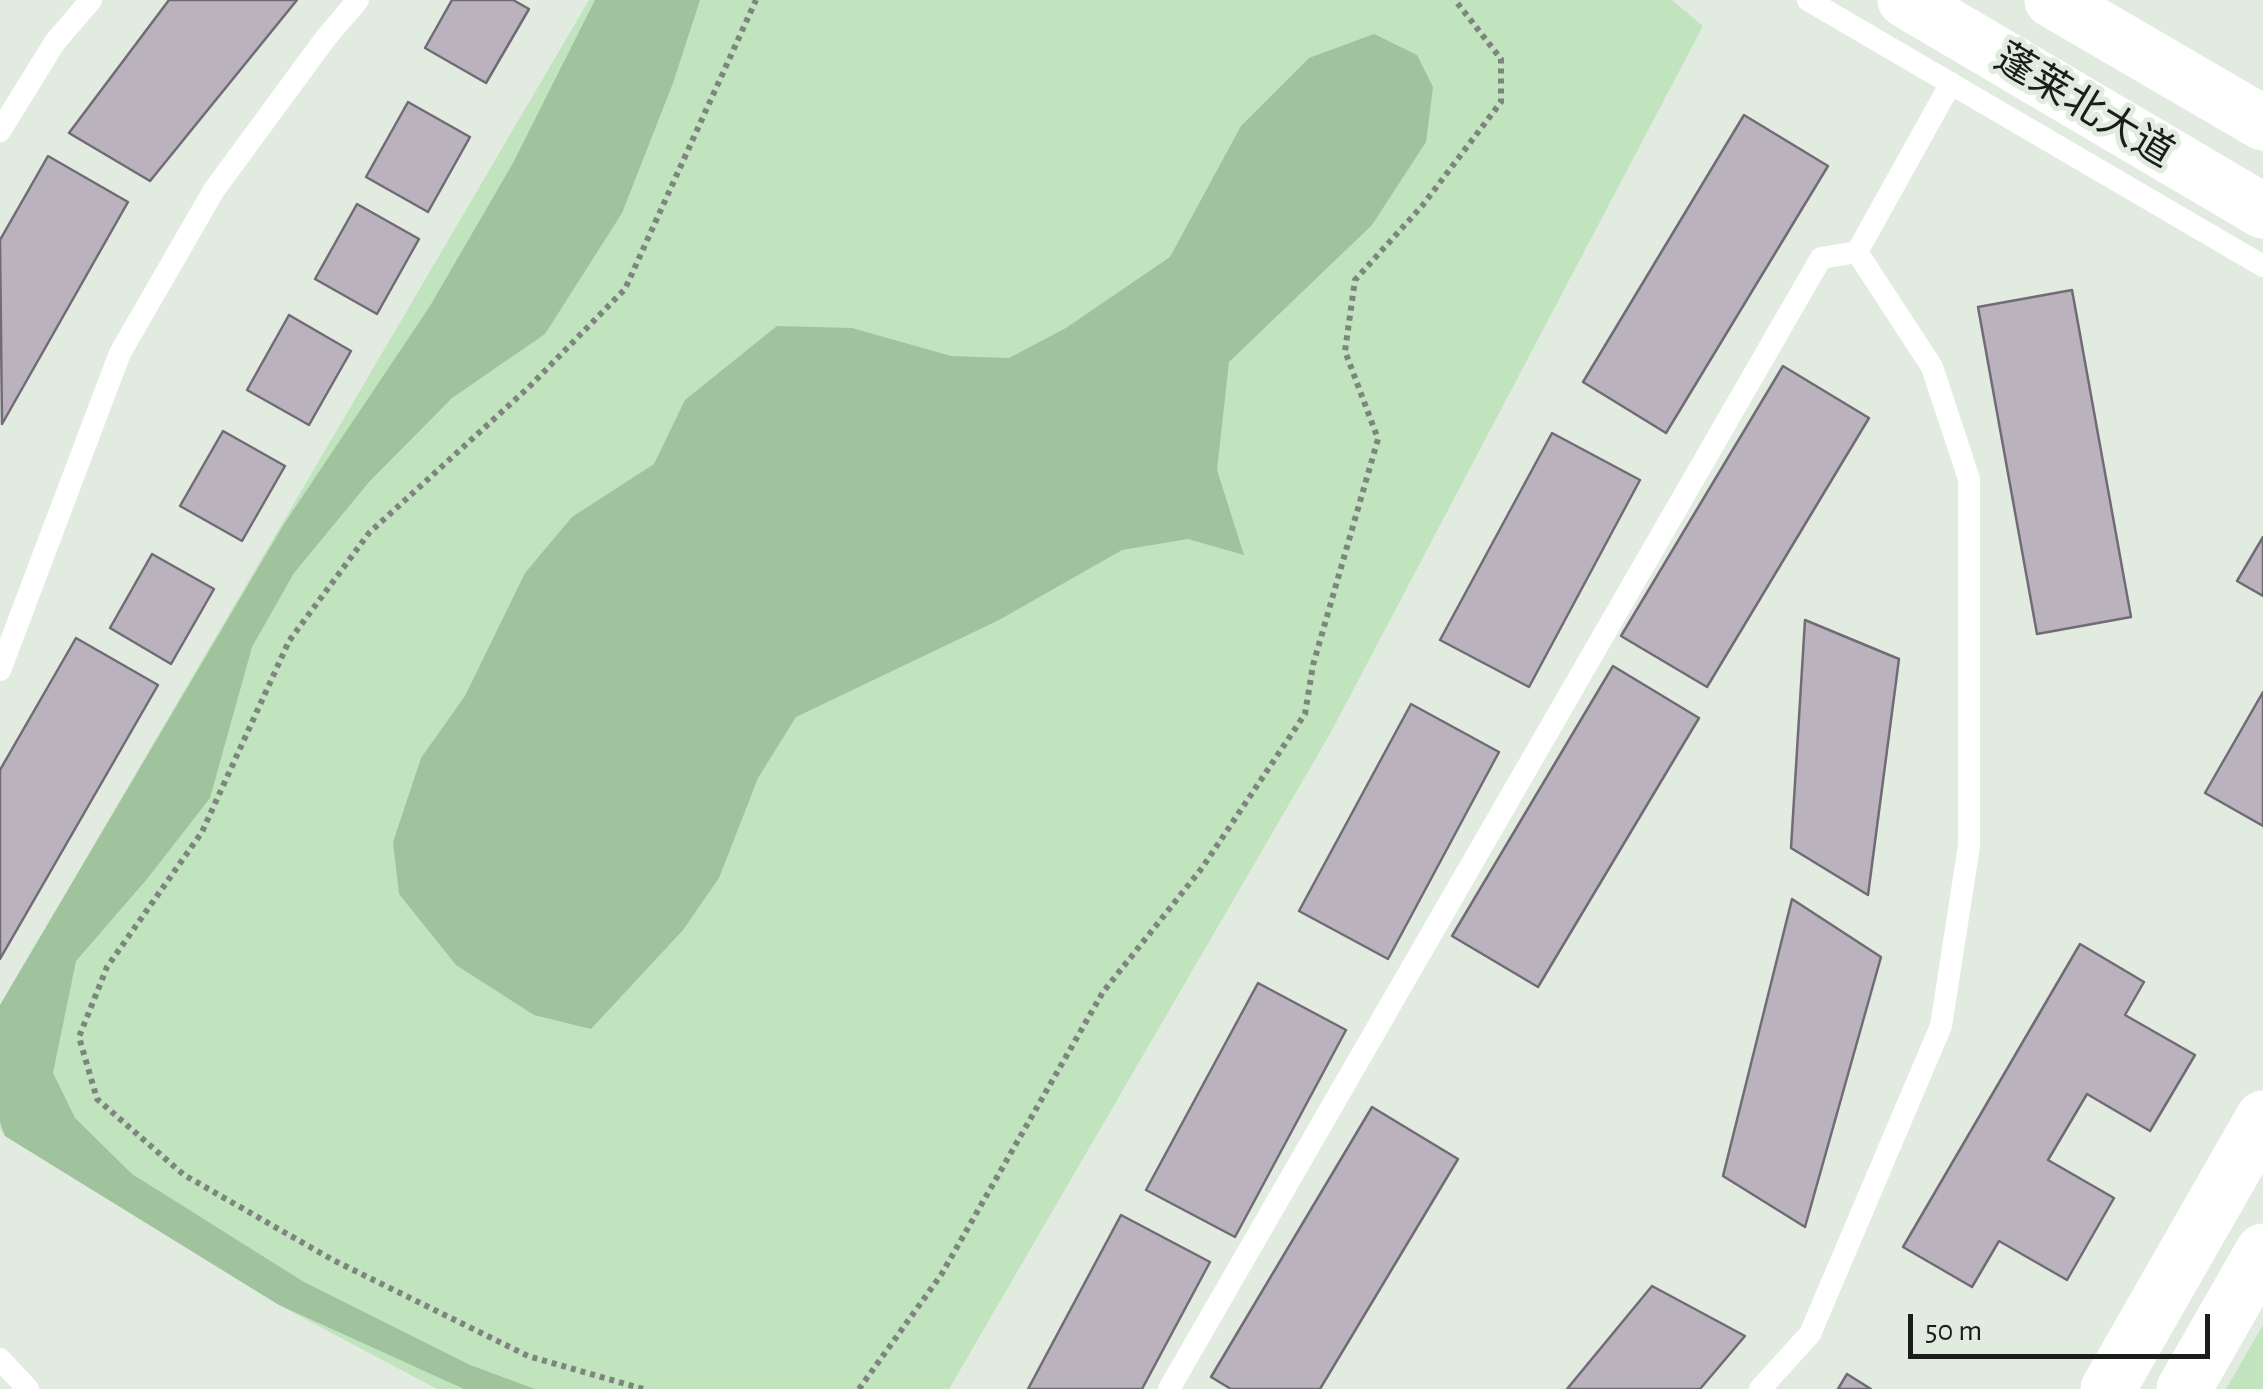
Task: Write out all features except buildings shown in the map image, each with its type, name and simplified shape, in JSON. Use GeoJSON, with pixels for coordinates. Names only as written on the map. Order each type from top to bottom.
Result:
{"type":"FeatureCollection","features":[{"type":"Feature","properties":{"kind":"main road","name":"蓬莱北大道"},"geometry":{"type":"LineString","coordinates":[[1905,0],[2263,211]]}},
{"type":"Feature","properties":{"kind":"main road","name":"蓬莱北大道"},"geometry":{"type":"LineString","coordinates":[[2052,0],[2263,122]]}},
{"type":"Feature","properties":{"kind":"main road"},"geometry":{"type":"LineString","coordinates":[[2108,1389],[2263,1118]]}},
{"type":"Feature","properties":{"kind":"main road"},"geometry":{"type":"LineString","coordinates":[[2184,1389],[2263,1251]]}},
{"type":"Feature","properties":{"kind":"lane"},"geometry":{"type":"LineString","coordinates":[[0,131],[55,42],[91,0]]}},
{"type":"Feature","properties":{"kind":"lane"},"geometry":{"type":"LineString","coordinates":[[0,670],[120,353],[214,190],[358,0]]}},
{"type":"Feature","properties":{"kind":"lane"},"geometry":{"type":"LineString","coordinates":[[1808,0],[2263,266]]}},
{"type":"Feature","properties":{"kind":"lane"},"geometry":{"type":"LineString","coordinates":[[1857,252],[1951,83]]}},
{"type":"Feature","properties":{"kind":"lane"},"geometry":{"type":"LineString","coordinates":[[1169,1389],[1821,258],[1857,252]]}},
{"type":"Feature","properties":{"kind":"lane"},"geometry":{"type":"LineString","coordinates":[[1760,1389],[1810,1334],[1941,1026],[1970,846],[1969,479],[1932,367],[1857,252]]}},
{"type":"Feature","properties":{"kind":"lane"},"geometry":{"type":"LineString","coordinates":[[0,1359],[28,1389]]}},
{"type":"Feature","properties":{"kind":"path"},"geometry":{"type":"LineString","coordinates":[[643,1389],[528,1356],[334,1260],[184,1175],[97,1099],[79,1038],[107,967],[202,832],[289,641],[368,533],[529,386],[625,289],[756,0]]}},
{"type":"Feature","properties":{"kind":"path"},"geometry":{"type":"LineString","coordinates":[[859,1389],[941,1275],[1103,992],[1202,868],[1305,714],[1313,665],[1378,439],[1345,352],[1355,280],[1422,206],[1501,102],[1501,59],[1456,0]]}},
{"type":"Feature","properties":{"kind":"shaded area"},"geometry":{"type":"Polygon","coordinates":[[[589,0],[1672,0],[1703,26],[1331,732],[949,1389],[437,1389],[279,1305],[5,1136],[0,1128],[0,1005],[589,0]]]}},
{"type":"Feature","properties":{"kind":"shaded area"},"geometry":{"type":"Polygon","coordinates":[[[595,0],[700,0],[673,83],[622,213],[545,334],[452,398],[369,482],[294,573],[252,647],[210,798],[76,961],[53,1073],[75,1118],[132,1174],[304,1282],[470,1365],[535,1389],[464,1389],[279,1305],[5,1136],[0,1122],[0,1005],[284,524],[430,306],[513,163],[595,0]]]}},
{"type":"Feature","properties":{"kind":"shaded area"},"geometry":{"type":"Polygon","coordinates":[[[1374,34],[1417,55],[1433,87],[1426,142],[1372,225],[1229,362],[1217,470],[1244,555],[1188,539],[1122,550],[999,620],[796,717],[758,778],[719,878],[683,930],[591,1029],[534,1015],[456,965],[399,894],[393,842],[421,758],[465,696],[525,573],[572,517],[654,464],[685,400],[777,326],[852,328],[951,356],[1009,358],[1066,328],[1170,257],[1241,126],[1309,58],[1374,34]]]}},
{"type":"Feature","properties":{"kind":"shaded area"},"geometry":{"type":"Polygon","coordinates":[[[2263,1325],[2263,1389],[2226,1389],[2263,1325]]]}}]}
